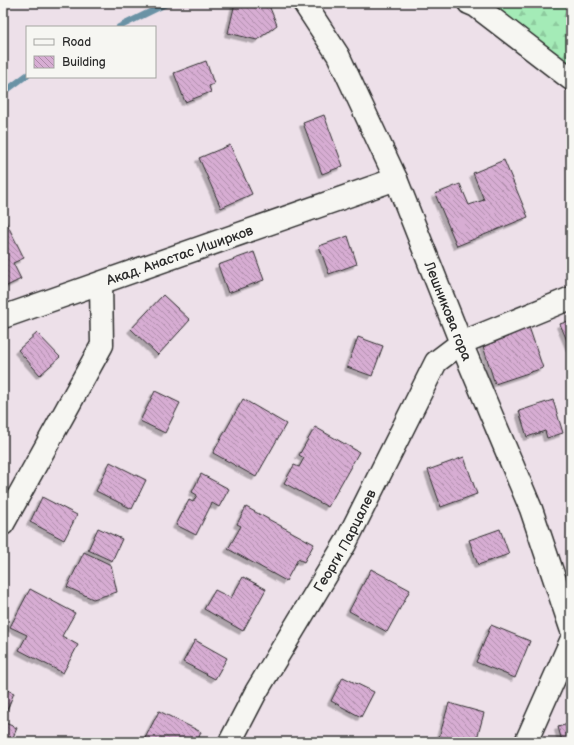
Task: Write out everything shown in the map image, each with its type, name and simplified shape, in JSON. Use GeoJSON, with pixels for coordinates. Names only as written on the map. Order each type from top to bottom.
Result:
{"type":"FeatureCollection","features":[{"type":"Feature","properties":{"kind":"street","name":"Лешникова гора"},"geometry":{"type":"LineString","coordinates":[[304,3],[338,55],[396,179],[461,343],[531,509],[571,628]]}},
{"type":"Feature","properties":{"kind":"street"},"geometry":{"type":"LineString","coordinates":[[469,3],[476,6],[570,78]]}},
{"type":"Feature","properties":{"kind":"street","name":"Акад. Анастас Иширков"},"geometry":{"type":"LineString","coordinates":[[3,524],[102,345],[101,283],[396,179]]}},
{"type":"Feature","properties":{"kind":"street"},"geometry":{"type":"LineString","coordinates":[[3,317],[101,283]]}},
{"type":"Feature","properties":{"kind":"street","name":"Георги Парцалев"},"geometry":{"type":"LineString","coordinates":[[230,742],[256,692],[345,544],[436,362],[461,343],[571,298]]}},
{"type":"Feature","properties":{"kind":"street"},"geometry":{"type":"LineString","coordinates":[[526,742],[571,641]]}},
{"type":"Feature","properties":{"kind":"green space"},"geometry":{"type":"Polygon","coordinates":[[[469,3],[571,3],[571,77],[469,3]]]}},
{"type":"Feature","properties":{"kind":"building"},"geometry":{"type":"Polygon","coordinates":[[[235,3],[268,3],[277,25],[257,40],[228,33],[235,3]]]}},
{"type":"Feature","properties":{"kind":"building"},"geometry":{"type":"Polygon","coordinates":[[[206,61],[214,84],[209,86],[211,92],[185,102],[174,73],[206,61]]]}},
{"type":"Feature","properties":{"kind":"building"},"geometry":{"type":"Polygon","coordinates":[[[324,115],[343,166],[322,174],[303,123],[324,115]]]}},
{"type":"Feature","properties":{"kind":"building"},"geometry":{"type":"Polygon","coordinates":[[[230,145],[252,194],[221,208],[199,158],[230,145]]]}},
{"type":"Feature","properties":{"kind":"building"},"geometry":{"type":"Polygon","coordinates":[[[504,160],[528,217],[457,246],[435,194],[460,184],[469,205],[484,200],[473,173],[504,160]]]}},
{"type":"Feature","properties":{"kind":"building"},"geometry":{"type":"Polygon","coordinates":[[[3,216],[24,258],[13,263],[21,279],[3,288],[3,216]]]}},
{"type":"Feature","properties":{"kind":"building"},"geometry":{"type":"Polygon","coordinates":[[[348,236],[357,264],[329,274],[319,246],[348,236]]]}},
{"type":"Feature","properties":{"kind":"building"},"geometry":{"type":"Polygon","coordinates":[[[254,252],[264,280],[228,293],[218,265],[254,252]]]}},
{"type":"Feature","properties":{"kind":"building"},"geometry":{"type":"Polygon","coordinates":[[[163,295],[190,320],[158,355],[131,329],[163,295]]]}},
{"type":"Feature","properties":{"kind":"building"},"geometry":{"type":"Polygon","coordinates":[[[571,320],[571,350],[560,324],[571,320]]]}},
{"type":"Feature","properties":{"kind":"building"},"geometry":{"type":"Polygon","coordinates":[[[529,327],[543,368],[495,384],[482,343],[529,327]]]}},
{"type":"Feature","properties":{"kind":"building"},"geometry":{"type":"Polygon","coordinates":[[[37,333],[60,357],[40,375],[18,350],[37,333]]]}},
{"type":"Feature","properties":{"kind":"building"},"geometry":{"type":"Polygon","coordinates":[[[358,337],[383,346],[372,376],[347,367],[358,337]]]}},
{"type":"Feature","properties":{"kind":"building"},"geometry":{"type":"Polygon","coordinates":[[[155,391],[180,403],[165,433],[140,421],[155,391]]]}},
{"type":"Feature","properties":{"kind":"building"},"geometry":{"type":"Polygon","coordinates":[[[243,399],[286,424],[256,477],[213,453],[243,399]]]}},
{"type":"Feature","properties":{"kind":"building"},"geometry":{"type":"Polygon","coordinates":[[[553,400],[563,433],[547,438],[545,431],[527,437],[519,411],[553,400]]]}},
{"type":"Feature","properties":{"kind":"building"},"geometry":{"type":"Polygon","coordinates":[[[315,427],[359,452],[328,507],[284,483],[294,465],[299,467],[304,458],[299,455],[315,427]]]}},
{"type":"Feature","properties":{"kind":"building"},"geometry":{"type":"Polygon","coordinates":[[[464,457],[477,494],[441,507],[428,470],[464,457]]]}},
{"type":"Feature","properties":{"kind":"building"},"geometry":{"type":"Polygon","coordinates":[[[110,462],[146,480],[132,509],[96,491],[110,462]]]}},
{"type":"Feature","properties":{"kind":"building"},"geometry":{"type":"Polygon","coordinates":[[[201,474],[229,489],[219,507],[212,503],[196,535],[176,525],[189,500],[193,502],[197,495],[192,492],[201,474]]]}},
{"type":"Feature","properties":{"kind":"building"},"geometry":{"type":"Polygon","coordinates":[[[42,497],[77,515],[64,540],[30,522],[42,497]]]}},
{"type":"Feature","properties":{"kind":"building"},"geometry":{"type":"Polygon","coordinates":[[[246,507],[314,544],[304,562],[298,559],[286,581],[228,549],[241,526],[237,524],[246,507]]]}},
{"type":"Feature","properties":{"kind":"building"},"geometry":{"type":"Polygon","coordinates":[[[98,528],[122,539],[112,561],[88,550],[98,528]]]}},
{"type":"Feature","properties":{"kind":"building"},"geometry":{"type":"Polygon","coordinates":[[[500,529],[509,554],[478,565],[469,540],[500,529]]]}},
{"type":"Feature","properties":{"kind":"building"},"geometry":{"type":"Polygon","coordinates":[[[84,552],[111,565],[117,592],[93,599],[67,587],[84,552]]]}},
{"type":"Feature","properties":{"kind":"building"},"geometry":{"type":"Polygon","coordinates":[[[371,569],[410,590],[387,632],[349,611],[371,569]]]}},
{"type":"Feature","properties":{"kind":"building"},"geometry":{"type":"Polygon","coordinates":[[[243,577],[266,589],[243,631],[204,609],[215,590],[231,598],[243,577]]]}},
{"type":"Feature","properties":{"kind":"building"},"geometry":{"type":"Polygon","coordinates":[[[30,589],[75,613],[62,636],[78,645],[63,673],[19,650],[27,635],[10,627],[30,589]]]}},
{"type":"Feature","properties":{"kind":"building"},"geometry":{"type":"Polygon","coordinates":[[[491,625],[530,641],[515,678],[476,662],[491,625]]]}},
{"type":"Feature","properties":{"kind":"building"},"geometry":{"type":"Polygon","coordinates":[[[195,640],[227,658],[215,679],[183,662],[195,640]]]}},
{"type":"Feature","properties":{"kind":"building"},"geometry":{"type":"Polygon","coordinates":[[[343,677],[374,692],[361,717],[331,701],[343,677]]]}},
{"type":"Feature","properties":{"kind":"building"},"geometry":{"type":"Polygon","coordinates":[[[3,688],[14,693],[3,720],[3,688]]]}},
{"type":"Feature","properties":{"kind":"building"},"geometry":{"type":"Polygon","coordinates":[[[449,703],[484,713],[476,742],[438,741],[449,703]]]}},
{"type":"Feature","properties":{"kind":"building"},"geometry":{"type":"Polygon","coordinates":[[[159,711],[201,732],[197,742],[143,742],[159,711]]]}},
{"type":"Feature","properties":{"kind":"building"},"geometry":{"type":"Polygon","coordinates":[[[3,722],[17,728],[11,742],[3,739],[3,722]]]}},
{"type":"Feature","properties":{"kind":"building"},"geometry":{"type":"Polygon","coordinates":[[[571,723],[571,739],[562,741],[558,727],[571,723]]]}},
{"type":"Feature","properties":{"kind":"waterway"},"geometry":{"type":"LineString","coordinates":[[121,26],[168,3]]}},
{"type":"Feature","properties":{"kind":"waterway"},"geometry":{"type":"LineString","coordinates":[[3,93],[26,76]]}}]}
